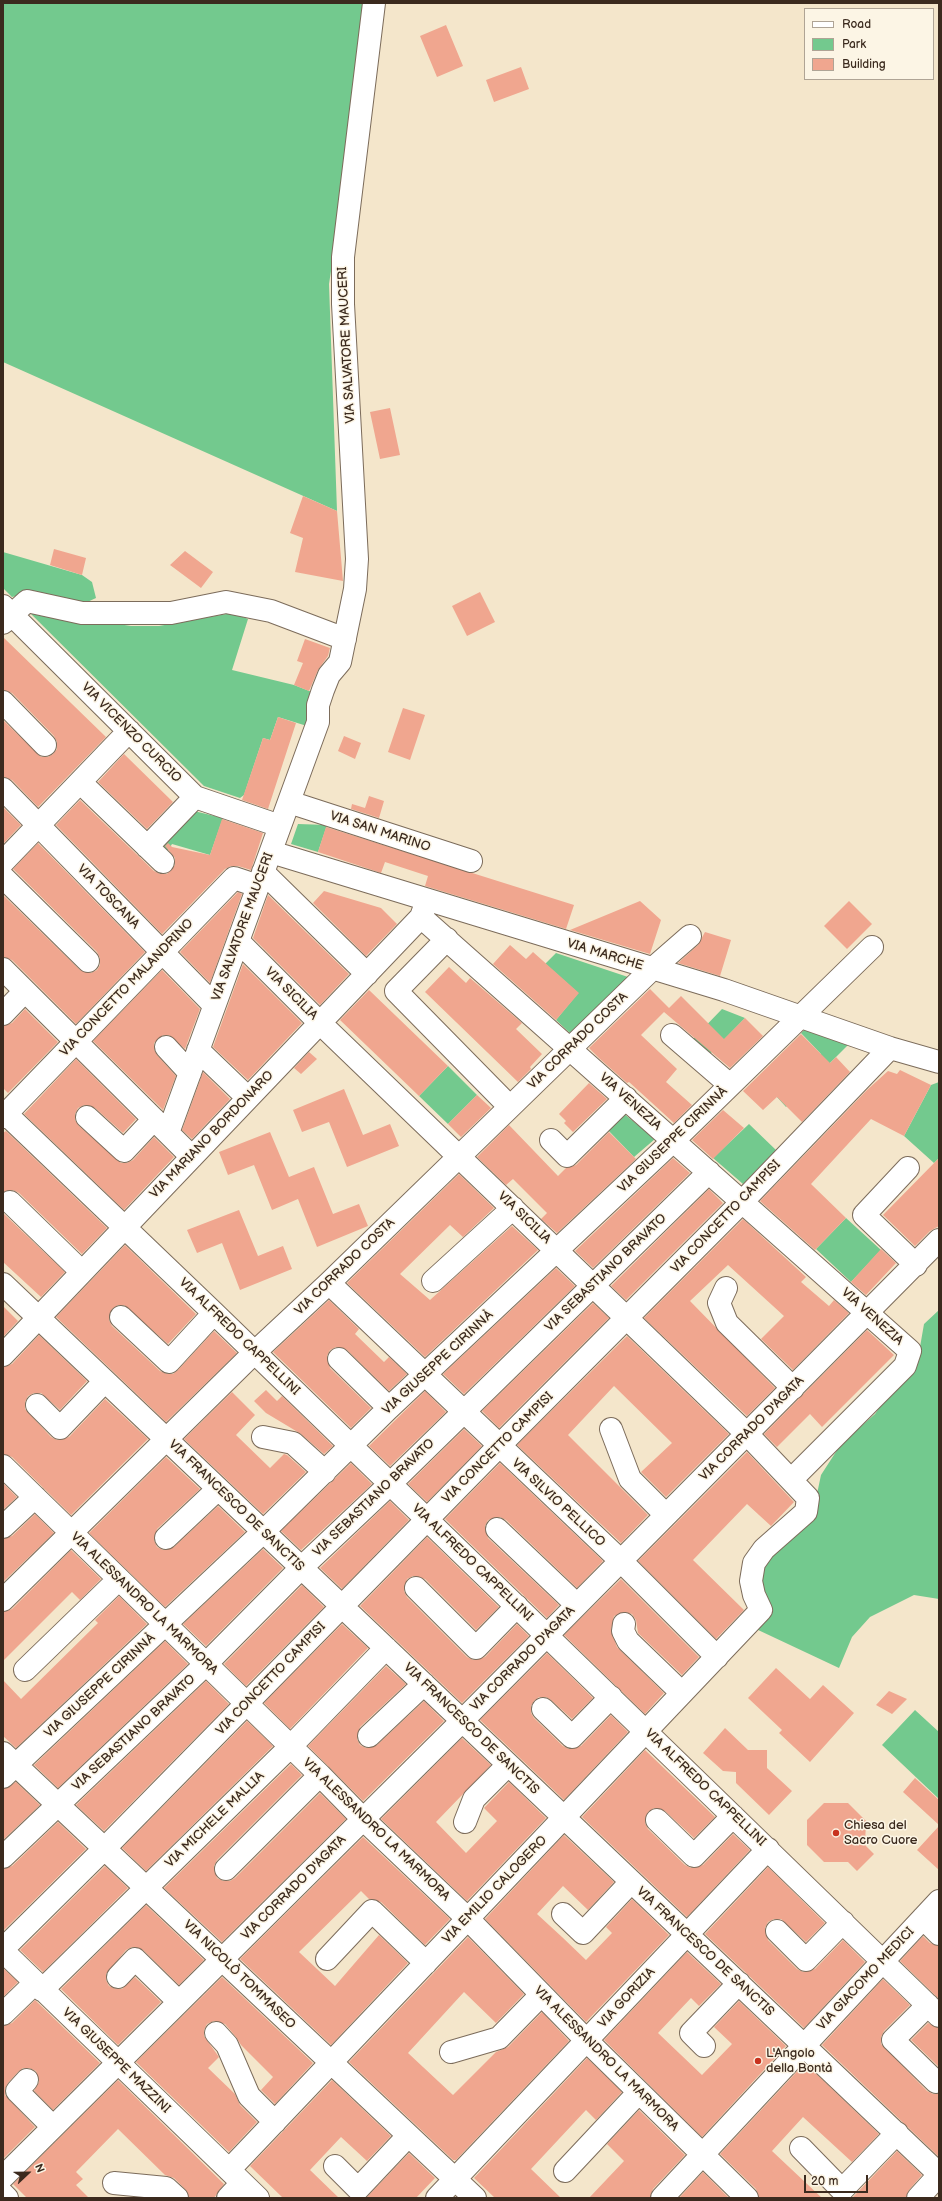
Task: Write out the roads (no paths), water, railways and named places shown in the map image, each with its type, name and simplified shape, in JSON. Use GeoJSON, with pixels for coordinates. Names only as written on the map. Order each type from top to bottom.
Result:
{"type":"FeatureCollection","features":[{"type":"Feature","properties":{"kind":"street","name":"VIA SALVATORE MAUCERI"},"geometry":{"type":"LineString","coordinates":[[161,1126],[190,1073],[318,722],[318,705],[323,690],[329,675],[340,662],[355,589],[357,559],[343,304],[343,257],[374,3]]}},
{"type":"Feature","properties":{"kind":"street"},"geometry":{"type":"LineString","coordinates":[[6,615],[27,601],[82,613],[171,613],[226,602],[271,611],[345,639]]}},
{"type":"Feature","properties":{"kind":"street","name":"VIA VICENZO CURCIO"},"geometry":{"type":"LineString","coordinates":[[6,615],[129,731],[195,797],[280,826]]}},
{"type":"Feature","properties":{"kind":"street"},"geometry":{"type":"LineString","coordinates":[[3,702],[45,745]]}},
{"type":"Feature","properties":{"kind":"street"},"geometry":{"type":"LineString","coordinates":[[3,862],[129,731]]}},
{"type":"Feature","properties":{"kind":"street"},"geometry":{"type":"LineString","coordinates":[[80,782],[162,862]]}},
{"type":"Feature","properties":{"kind":"street","name":"VIA TOSCANA"},"geometry":{"type":"LineString","coordinates":[[3,789],[214,1005]]}},
{"type":"Feature","properties":{"kind":"street"},"geometry":{"type":"LineString","coordinates":[[147,847],[195,797]]}},
{"type":"Feature","properties":{"kind":"street","name":"VIA SAN MARINO"},"geometry":{"type":"LineString","coordinates":[[289,802],[471,861]]}},
{"type":"Feature","properties":{"kind":"street","name":"VIA MARCHE"},"geometry":{"type":"LineString","coordinates":[[271,852],[424,908],[724,990],[890,1048],[939,1062]]}},
{"type":"Feature","properties":{"kind":"street"},"geometry":{"type":"LineString","coordinates":[[3,877],[88,961]]}},
{"type":"Feature","properties":{"kind":"street","name":"VIA CONCETTO MALANDRINO"},"geometry":{"type":"LineString","coordinates":[[4,1114],[234,878],[261,879]]}},
{"type":"Feature","properties":{"kind":"street"},"geometry":{"type":"LineString","coordinates":[[261,879],[367,974]]}},
{"type":"Feature","properties":{"kind":"street","name":"VIA VENEZIA"},"geometry":{"type":"LineString","coordinates":[[424,908],[447,939],[910,1351],[905,1366],[792,1479]]}},
{"type":"Feature","properties":{"kind":"street","name":"VIA MARIANO BORDONARO"},"geometry":{"type":"LineString","coordinates":[[3,1355],[367,974],[424,908]]}},
{"type":"Feature","properties":{"kind":"street","name":"VIA CORRADO COSTA"},"geometry":{"type":"LineString","coordinates":[[3,1600],[72,1534],[255,1352],[329,1283],[651,970],[690,936]]}},
{"type":"Feature","properties":{"kind":"street"},"geometry":{"type":"LineString","coordinates":[[447,939],[396,991],[510,1107]]}},
{"type":"Feature","properties":{"kind":"street","name":"VIA SICILIA"},"geometry":{"type":"LineString","coordinates":[[238,941],[320,1023],[747,1434],[792,1479],[808,1498],[806,1512],[764,1549],[754,1563],[751,1581],[754,1595],[761,1610]]}},
{"type":"Feature","properties":{"kind":"street","name":"VIA GIUSEPPE CIRINNÀ"},"geometry":{"type":"LineString","coordinates":[[7,1765],[165,1624],[263,1532],[389,1408],[425,1376],[673,1141],[872,946]]}},
{"type":"Feature","properties":{"kind":"street"},"geometry":{"type":"LineString","coordinates":[[3,969],[192,1157]]}},
{"type":"Feature","properties":{"kind":"street"},"geometry":{"type":"LineString","coordinates":[[3,1014],[25,991]]}},
{"type":"Feature","properties":{"kind":"street"},"geometry":{"type":"LineString","coordinates":[[672,1035],[730,1085]]}},
{"type":"Feature","properties":{"kind":"street"},"geometry":{"type":"LineString","coordinates":[[166,1047],[190,1073]]}},
{"type":"Feature","properties":{"kind":"street","name":"VIA CONCETTO CAMPISI"},"geometry":{"type":"LineString","coordinates":[[3,1950],[247,1704],[498,1446],[742,1202],[890,1048]]}},
{"type":"Feature","properties":{"kind":"street"},"geometry":{"type":"LineString","coordinates":[[198,1050],[248,1098]]}},
{"type":"Feature","properties":{"kind":"street"},"geometry":{"type":"LineString","coordinates":[[551,1140],[567,1156],[626,1098]]}},
{"type":"Feature","properties":{"kind":"street","name":"VIA ALFREDO CAPPELLINI"},"geometry":{"type":"LineString","coordinates":[[4,1114],[255,1352],[933,2011]]}},
{"type":"Feature","properties":{"kind":"street"},"geometry":{"type":"LineString","coordinates":[[87,1117],[124,1151],[161,1126]]}},
{"type":"Feature","properties":{"kind":"street"},"geometry":{"type":"LineString","coordinates":[[908,1168],[864,1214],[916,1265]]}},
{"type":"Feature","properties":{"kind":"street","name":"VIA SEBASTIANO BRAVATO"},"geometry":{"type":"LineString","coordinates":[[3,1857],[206,1664],[301,1568],[390,1484],[710,1172]]}},
{"type":"Feature","properties":{"kind":"street"},"geometry":{"type":"LineString","coordinates":[[10,1202],[82,1272]]}},
{"type":"Feature","properties":{"kind":"street"},"geometry":{"type":"LineString","coordinates":[[433,1281],[513,1208]]}},
{"type":"Feature","properties":{"kind":"street","name":"VIA CORRADO D'AGATA"},"geometry":{"type":"LineString","coordinates":[[3,2177],[462,1721],[916,1265],[939,1240]]}},
{"type":"Feature","properties":{"kind":"street","name":"VIA SILVIO PELLICO"},"geometry":{"type":"LineString","coordinates":[[329,1283],[498,1446],[621,1561],[717,1657]]}},
{"type":"Feature","properties":{"kind":"street","name":"VIA FRANCESCO DE SANCTIS"},"geometry":{"type":"LineString","coordinates":[[3,1284],[939,2174]]}},
{"type":"Feature","properties":{"kind":"street"},"geometry":{"type":"LineString","coordinates":[[726,1288],[719,1303],[727,1323],[793,1388]]}},
{"type":"Feature","properties":{"kind":"street"},"geometry":{"type":"LineString","coordinates":[[122,1317],[169,1362],[214,1313]]}},
{"type":"Feature","properties":{"kind":"street"},"geometry":{"type":"LineString","coordinates":[[339,1359],[389,1408]]}},
{"type":"Feature","properties":{"kind":"street"},"geometry":{"type":"LineString","coordinates":[[37,1405],[60,1428],[106,1381]]}},
{"type":"Feature","properties":{"kind":"street"},"geometry":{"type":"LineString","coordinates":[[611,1429],[630,1479],[666,1516]]}},
{"type":"Feature","properties":{"kind":"street"},"geometry":{"type":"LineString","coordinates":[[263,1436],[293,1443],[325,1472]]}},
{"type":"Feature","properties":{"kind":"street","name":"VIA ALESSANDRO LA MARMORA"},"geometry":{"type":"LineString","coordinates":[[3,1466],[291,1746],[363,1819],[468,1919],[587,2041],[747,2198]]}},
{"type":"Feature","properties":{"kind":"street"},"geometry":{"type":"LineString","coordinates":[[166,1538],[218,1489]]}},
{"type":"Feature","properties":{"kind":"street"},"geometry":{"type":"LineString","coordinates":[[3,1527],[35,1496]]}},
{"type":"Feature","properties":{"kind":"street"},"geometry":{"type":"LineString","coordinates":[[497,1529],[577,1605]]}},
{"type":"Feature","properties":{"kind":"street"},"geometry":{"type":"LineString","coordinates":[[26,1670],[119,1579]]}},
{"type":"Feature","properties":{"kind":"street"},"geometry":{"type":"LineString","coordinates":[[416,1588],[476,1648],[517,1606]]}},
{"type":"Feature","properties":{"kind":"street","name":"VIA EMILIO CALOGERO"},"geometry":{"type":"LineString","coordinates":[[233,2183],[275,2122],[761,1610]]}},
{"type":"Feature","properties":{"kind":"street"},"geometry":{"type":"LineString","coordinates":[[624,1624],[623,1631],[628,1641],[682,1693]]}},
{"type":"Feature","properties":{"kind":"street","name":"VIA MICHELE MALLIA"},"geometry":{"type":"LineString","coordinates":[[3,2014],[39,1987],[147,1887],[291,1746],[386,1648]]}},
{"type":"Feature","properties":{"kind":"street"},"geometry":{"type":"LineString","coordinates":[[369,1736],[424,1684]]}},
{"type":"Feature","properties":{"kind":"street"},"geometry":{"type":"LineString","coordinates":[[543,1709],[572,1737],[611,1697]]}},
{"type":"Feature","properties":{"kind":"street","name":"VIA NICOLÒ TOMMASEO"},"geometry":{"type":"LineString","coordinates":[[7,1765],[58,1805],[105,1848],[475,2198]]}},
{"type":"Feature","properties":{"kind":"street"},"geometry":{"type":"LineString","coordinates":[[465,1822],[474,1799],[508,1765]]}},
{"type":"Feature","properties":{"kind":"street"},"geometry":{"type":"LineString","coordinates":[[226,1870],[320,1775]]}},
{"type":"Feature","properties":{"kind":"street"},"geometry":{"type":"LineString","coordinates":[[657,1820],[694,1856],[733,1816]]}},
{"type":"Feature","properties":{"kind":"street","name":"VIA GORIZIA"},"geometry":{"type":"LineString","coordinates":[[437,2198],[768,1849]]}},
{"type":"Feature","properties":{"kind":"street"},"geometry":{"type":"LineString","coordinates":[[563,1914],[582,1933],[631,1882]]}},
{"type":"Feature","properties":{"kind":"street","name":"VIA GIACOMO MEDICI"},"geometry":{"type":"LineString","coordinates":[[662,2198],[939,1901]]}},
{"type":"Feature","properties":{"kind":"street"},"geometry":{"type":"LineString","coordinates":[[327,1959],[372,1911],[426,1963]]}},
{"type":"Feature","properties":{"kind":"street"},"geometry":{"type":"LineString","coordinates":[[923,1918],[939,1934]]}},
{"type":"Feature","properties":{"kind":"street"},"geometry":{"type":"LineString","coordinates":[[777,1931],[806,1960],[843,1922]]}},
{"type":"Feature","properties":{"kind":"street","name":"VIA GIUSEPPE MAZZINI"},"geometry":{"type":"LineString","coordinates":[[3,1950],[118,2063],[233,2183],[258,2198]]}},
{"type":"Feature","properties":{"kind":"street"},"geometry":{"type":"LineString","coordinates":[[118,1977],[135,1959],[179,2002]]}},
{"type":"Feature","properties":{"kind":"street"},"geometry":{"type":"LineString","coordinates":[[704,2046],[691,2033],[739,1983]]}},
{"type":"Feature","properties":{"kind":"street"},"geometry":{"type":"LineString","coordinates":[[451,2052],[499,2038],[542,1995]]}},
{"type":"Feature","properties":{"kind":"street"},"geometry":{"type":"LineString","coordinates":[[933,2011],[893,2040],[936,2082]]}},
{"type":"Feature","properties":{"kind":"street"},"geometry":{"type":"LineString","coordinates":[[216,2033],[227,2044],[249,2096],[275,2122]]}},
{"type":"Feature","properties":{"kind":"street"},"geometry":{"type":"LineString","coordinates":[[17,2091],[53,2127]]}},
{"type":"Feature","properties":{"kind":"street"},"geometry":{"type":"LineString","coordinates":[[565,2171],[639,2092]]}},
{"type":"Feature","properties":{"kind":"street"},"geometry":{"type":"LineString","coordinates":[[801,2148],[842,2190],[897,2133]]}},
{"type":"Feature","properties":{"kind":"street"},"geometry":{"type":"LineString","coordinates":[[335,2166],[358,2189],[408,2136]]}},
{"type":"Feature","properties":{"kind":"street"},"geometry":{"type":"LineString","coordinates":[[918,2198],[939,2174]]}},
{"type":"Feature","properties":{"kind":"street"},"geometry":{"type":"LineString","coordinates":[[114,2183],[166,2188],[176,2198]]}},
{"type":"Feature","properties":{"kind":"street"},"geometry":{"type":"LineString","coordinates":[[3,2194],[7,2198]]}},
{"type":"Feature","properties":{"kind":"place","name":"Chiesa del Sacro Cuore"},"geometry":{"type":"Point","coordinates":[836,1833]}},
{"type":"Feature","properties":{"kind":"place","name":"L'Angolo della Bontà"},"geometry":{"type":"Point","coordinates":[758,2061]}}]}
